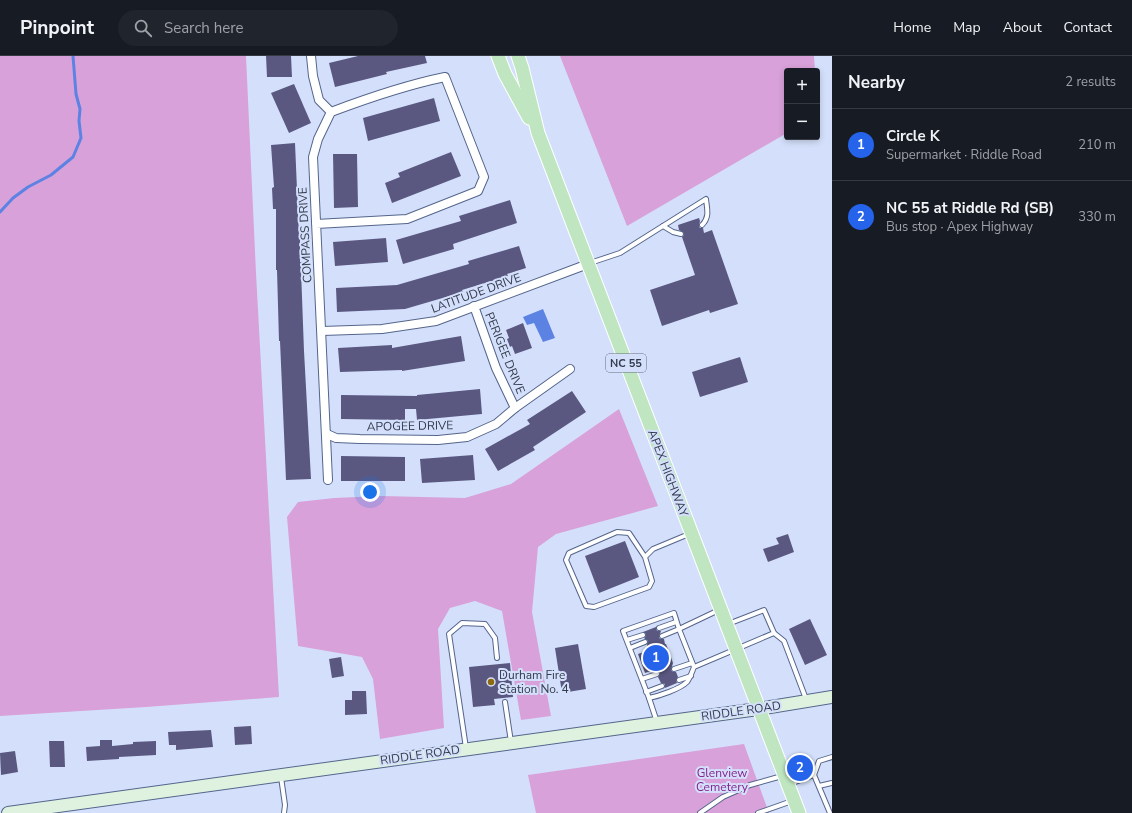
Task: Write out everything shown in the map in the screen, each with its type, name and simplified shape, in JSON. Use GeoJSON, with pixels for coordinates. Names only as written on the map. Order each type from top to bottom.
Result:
{"type":"FeatureCollection","features":[{"type":"Feature","properties":{"kind":"main road","name":"APEX HIGHWAY"},"geometry":{"type":"LineString","coordinates":[[498,56],[505,74],[538,133]]}},
{"type":"Feature","properties":{"kind":"main road","name":"APEX HIGHWAY"},"geometry":{"type":"LineString","coordinates":[[518,56],[538,133],[735,650],[799,813]]}},
{"type":"Feature","properties":{"kind":"main road","name":"RIDDLE ROAD"},"geometry":{"type":"LineString","coordinates":[[8,813],[511,742],[758,709],[832,697]]}},
{"type":"Feature","properties":{"kind":"street"},"geometry":{"type":"LineString","coordinates":[[310,56],[319,100],[331,112],[368,98],[420,82],[445,77],[484,177],[478,191],[407,219],[316,224]]}},
{"type":"Feature","properties":{"kind":"street","name":"COMPASS DRIVE"},"geometry":{"type":"LineString","coordinates":[[328,480],[313,157],[318,139],[331,112]]}},
{"type":"Feature","properties":{"kind":"street","name":"LATITUDE DRIVE"},"geometry":{"type":"LineString","coordinates":[[322,331],[382,329],[436,321],[588,264]]}},
{"type":"Feature","properties":{"kind":"street","name":"PERIGEE DRIVE"},"geometry":{"type":"LineString","coordinates":[[474,306],[496,368],[515,408]]}},
{"type":"Feature","properties":{"kind":"street","name":"APOGEE DRIVE"},"geometry":{"type":"LineString","coordinates":[[327,434],[336,438],[360,439],[438,440],[467,437],[496,424],[515,408],[570,369]]}},
{"type":"Feature","properties":{"kind":"lane"},"geometry":{"type":"LineString","coordinates":[[588,264],[620,253],[706,199],[708,215],[707,220],[702,225]]}},
{"type":"Feature","properties":{"kind":"lane"},"geometry":{"type":"LineString","coordinates":[[664,226],[673,232],[681,234]]}},
{"type":"Feature","properties":{"kind":"lane"},"geometry":{"type":"LineString","coordinates":[[617,532],[629,533],[645,557],[652,581],[649,587],[594,607],[586,606],[566,560],[569,552],[617,532]]}},
{"type":"Feature","properties":{"kind":"lane"},"geometry":{"type":"LineString","coordinates":[[645,557],[653,549],[691,533]]}},
{"type":"Feature","properties":{"kind":"lane"},"geometry":{"type":"LineString","coordinates":[[662,636],[720,609]]}},
{"type":"Feature","properties":{"kind":"lane"},"geometry":{"type":"LineString","coordinates":[[726,625],[764,610],[774,634],[784,642],[807,702]]}},
{"type":"Feature","properties":{"kind":"lane"},"geometry":{"type":"LineString","coordinates":[[649,698],[657,697],[684,685],[691,676],[693,665],[676,622],[674,613],[623,631],[657,722]]}},
{"type":"Feature","properties":{"kind":"lane"},"geometry":{"type":"LineString","coordinates":[[660,628],[676,622]]}},
{"type":"Feature","properties":{"kind":"lane"},"geometry":{"type":"LineString","coordinates":[[466,749],[449,634],[462,623],[485,624],[495,638],[497,658]]}},
{"type":"Feature","properties":{"kind":"lane"},"geometry":{"type":"LineString","coordinates":[[674,669],[693,665],[774,634]]}},
{"type":"Feature","properties":{"kind":"lane"},"geometry":{"type":"LineString","coordinates":[[627,640],[643,635]]}},
{"type":"Feature","properties":{"kind":"lane"},"geometry":{"type":"LineString","coordinates":[[630,648],[646,642]]}},
{"type":"Feature","properties":{"kind":"lane"},"geometry":{"type":"LineString","coordinates":[[642,680],[658,674]]}},
{"type":"Feature","properties":{"kind":"lane"},"geometry":{"type":"LineString","coordinates":[[679,680],[691,676]]}},
{"type":"Feature","properties":{"kind":"lane"},"geometry":{"type":"LineString","coordinates":[[646,692],[662,686]]}},
{"type":"Feature","properties":{"kind":"lane"},"geometry":{"type":"LineString","coordinates":[[505,702],[511,742]]}},
{"type":"Feature","properties":{"kind":"lane"},"geometry":{"type":"LineString","coordinates":[[830,813],[814,775],[819,761],[832,757]]}},
{"type":"Feature","properties":{"kind":"lane"},"geometry":{"type":"LineString","coordinates":[[281,775],[285,805],[284,813]]}},
{"type":"Feature","properties":{"kind":"lane"},"geometry":{"type":"LineString","coordinates":[[700,813],[723,797],[750,785],[814,775]]}},
{"type":"Feature","properties":{"kind":"lane"},"geometry":{"type":"LineString","coordinates":[[819,786],[831,784]]}},
{"type":"Feature","properties":{"kind":"lane"},"geometry":{"type":"LineString","coordinates":[[758,813],[794,800]]}},
{"type":"Feature","properties":{"kind":"green space"},"geometry":{"type":"Polygon","coordinates":[[[0,56],[246,56],[279,697],[0,716],[0,56]]]}},
{"type":"Feature","properties":{"kind":"green space"},"geometry":{"type":"Polygon","coordinates":[[[560,56],[814,56],[815,68],[784,68],[784,135],[627,226],[560,56]]]}},
{"type":"Feature","properties":{"kind":"green space"},"geometry":{"type":"Polygon","coordinates":[[[619,409],[658,506],[556,534],[538,547],[532,612],[551,716],[521,720],[502,611],[475,601],[450,608],[438,629],[444,728],[380,739],[373,679],[362,657],[298,646],[287,517],[298,502],[334,498],[381,496],[465,498],[511,484],[619,409]]]}},
{"type":"Feature","properties":{"kind":"green space","name":"Glenview Cemetery"},"geometry":{"type":"Polygon","coordinates":[[[744,744],[769,813],[536,813],[528,775],[744,744]]]}},
{"type":"Feature","properties":{"kind":"water"},"geometry":{"type":"Polygon","coordinates":[[[543,309],[555,338],[543,342],[534,323],[527,325],[523,317],[543,309]]]}},
{"type":"Feature","properties":{"kind":"building"},"geometry":{"type":"Polygon","coordinates":[[[266,56],[291,56],[292,77],[267,77],[266,56]]]}},
{"type":"Feature","properties":{"kind":"building"},"geometry":{"type":"Polygon","coordinates":[[[358,56],[425,56],[427,63],[386,72],[387,74],[335,87],[329,63],[358,56]]]}},
{"type":"Feature","properties":{"kind":"building"},"geometry":{"type":"Polygon","coordinates":[[[294,84],[311,123],[289,133],[271,93],[294,84]]]}},
{"type":"Feature","properties":{"kind":"building"},"geometry":{"type":"Polygon","coordinates":[[[434,98],[440,121],[368,141],[363,118],[434,98]]]}},
{"type":"Feature","properties":{"kind":"building"},"geometry":{"type":"Polygon","coordinates":[[[295,143],[300,262],[303,262],[303,270],[301,270],[311,479],[286,480],[276,270],[276,209],[273,209],[272,188],[274,187],[271,145],[295,143]]]}},
{"type":"Feature","properties":{"kind":"building"},"geometry":{"type":"Polygon","coordinates":[[[451,152],[461,176],[392,203],[385,183],[400,177],[398,173],[451,152]]]}},
{"type":"Feature","properties":{"kind":"building"},"geometry":{"type":"Polygon","coordinates":[[[333,154],[357,154],[358,207],[334,208],[333,154]]]}},
{"type":"Feature","properties":{"kind":"building"},"geometry":{"type":"Polygon","coordinates":[[[510,200],[517,223],[453,244],[454,249],[403,264],[396,240],[461,221],[459,216],[510,200]]]}},
{"type":"Feature","properties":{"kind":"building"},"geometry":{"type":"Polygon","coordinates":[[[699,218],[699,226],[700,228],[703,228],[704,233],[712,230],[738,304],[710,313],[709,310],[662,326],[650,290],[695,275],[682,237],[684,233],[679,230],[678,225],[699,218]]]}},
{"type":"Feature","properties":{"kind":"building"},"geometry":{"type":"Polygon","coordinates":[[[386,238],[388,262],[335,266],[333,242],[386,238]]]}},
{"type":"Feature","properties":{"kind":"building"},"geometry":{"type":"Polygon","coordinates":[[[519,246],[526,268],[507,274],[508,276],[462,290],[463,292],[405,309],[337,312],[336,288],[397,285],[469,264],[468,261],[519,246]]]}},
{"type":"Feature","properties":{"kind":"building"},"geometry":{"type":"Polygon","coordinates":[[[523,323],[532,348],[515,354],[507,339],[509,338],[506,330],[523,323]]]}},
{"type":"Feature","properties":{"kind":"building"},"geometry":{"type":"Polygon","coordinates":[[[461,336],[465,361],[402,371],[340,372],[338,348],[392,345],[392,348],[461,336]]]}},
{"type":"Feature","properties":{"kind":"building"},"geometry":{"type":"Polygon","coordinates":[[[740,357],[748,382],[700,397],[692,372],[740,357]]]}},
{"type":"Feature","properties":{"kind":"building"},"geometry":{"type":"Polygon","coordinates":[[[480,389],[482,414],[417,420],[416,409],[405,409],[405,420],[341,419],[341,395],[417,396],[480,389]]]}},
{"type":"Feature","properties":{"kind":"building"},"geometry":{"type":"Polygon","coordinates":[[[572,391],[586,412],[533,447],[535,450],[498,471],[485,449],[530,424],[527,420],[572,391]]]}},
{"type":"Feature","properties":{"kind":"building"},"geometry":{"type":"Polygon","coordinates":[[[473,455],[475,480],[422,483],[420,459],[473,455]]]}},
{"type":"Feature","properties":{"kind":"building"},"geometry":{"type":"Polygon","coordinates":[[[341,456],[405,457],[405,481],[341,481],[341,456]]]}},
{"type":"Feature","properties":{"kind":"building"},"geometry":{"type":"Polygon","coordinates":[[[788,534],[794,552],[768,562],[763,549],[779,544],[776,538],[788,534]]]}},
{"type":"Feature","properties":{"kind":"building"},"geometry":{"type":"Polygon","coordinates":[[[625,541],[639,577],[599,593],[585,556],[625,541]]]}},
{"type":"Feature","properties":{"kind":"building"},"geometry":{"type":"Polygon","coordinates":[[[810,619],[827,655],[805,665],[789,629],[810,619]]]}},
{"type":"Feature","properties":{"kind":"building"},"geometry":{"type":"Polygon","coordinates":[[[656,627],[657,631],[661,631],[659,637],[660,639],[664,639],[673,663],[671,670],[676,672],[678,677],[676,680],[677,683],[665,688],[665,684],[661,683],[658,677],[660,674],[659,671],[656,671],[656,669],[645,673],[638,654],[649,650],[647,645],[648,641],[644,638],[646,634],[643,632],[656,627]]]}},
{"type":"Feature","properties":{"kind":"building"},"geometry":{"type":"Polygon","coordinates":[[[578,644],[586,689],[562,693],[555,648],[578,644]]]}},
{"type":"Feature","properties":{"kind":"building"},"geometry":{"type":"Polygon","coordinates":[[[341,657],[344,676],[332,678],[329,659],[341,657]]]}},
{"type":"Feature","properties":{"kind":"building","name":"Durham Fire Station No. 4"},"geometry":{"type":"Polygon","coordinates":[[[510,663],[513,697],[494,699],[495,705],[473,707],[469,667],[510,663]]]}},
{"type":"Feature","properties":{"kind":"building"},"geometry":{"type":"Polygon","coordinates":[[[352,691],[366,691],[367,714],[345,715],[345,700],[352,700],[352,691]]]}},
{"type":"Feature","properties":{"kind":"building"},"geometry":{"type":"Polygon","coordinates":[[[251,726],[252,744],[235,745],[234,727],[251,726]]]}},
{"type":"Feature","properties":{"kind":"building"},"geometry":{"type":"Polygon","coordinates":[[[211,730],[213,747],[176,750],[176,745],[169,745],[168,732],[211,730]]]}},
{"type":"Feature","properties":{"kind":"building"},"geometry":{"type":"Polygon","coordinates":[[[100,740],[112,740],[112,746],[133,744],[133,742],[156,741],[156,755],[119,757],[119,759],[87,761],[86,747],[100,746],[100,740]]]}},
{"type":"Feature","properties":{"kind":"building"},"geometry":{"type":"Polygon","coordinates":[[[49,741],[64,741],[65,767],[50,767],[49,741]]]}},
{"type":"Feature","properties":{"kind":"building"},"geometry":{"type":"Polygon","coordinates":[[[15,751],[18,772],[1,775],[0,753],[15,751]]]}},
{"type":"Feature","properties":{"kind":"waterway"},"geometry":{"type":"LineString","coordinates":[[0,212],[13,198],[28,187],[51,175],[73,157],[81,138],[79,121],[80,109],[76,94],[73,56]]}},
{"type":"Feature","properties":{"kind":"place","name":"Circle K"},"geometry":{"type":"Point","coordinates":[656,658]}},
{"type":"Feature","properties":{"kind":"place","name":"Durham Fire Station No. 4"},"geometry":{"type":"Point","coordinates":[491,682]}},
{"type":"Feature","properties":{"kind":"place","name":"NC 55 at Riddle Rd (SB)"},"geometry":{"type":"Point","coordinates":[800,768]}}]}
